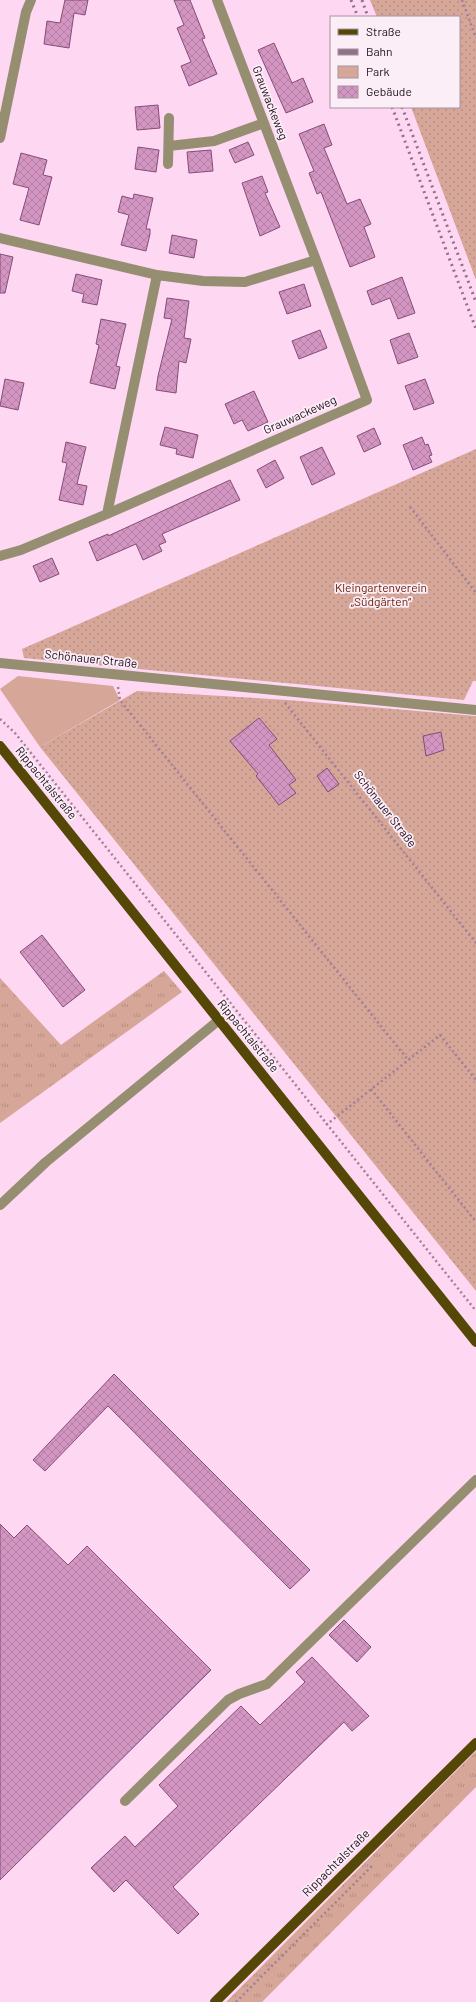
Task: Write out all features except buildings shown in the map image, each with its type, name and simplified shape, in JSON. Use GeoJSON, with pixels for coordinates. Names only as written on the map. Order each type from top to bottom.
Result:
{"type":"FeatureCollection","features":[{"type":"Feature","properties":{"kind":"main road","name":"Rippachtalstraße"},"geometry":{"type":"LineString","coordinates":[[0,746],[476,1342]]}},
{"type":"Feature","properties":{"kind":"main road","name":"Rippachtalstraße"},"geometry":{"type":"LineString","coordinates":[[215,2002],[476,1743]]}},
{"type":"Feature","properties":{"kind":"street"},"geometry":{"type":"LineString","coordinates":[[0,138],[26,12],[31,0]]}},
{"type":"Feature","properties":{"kind":"street","name":"Grauwackeweg"},"geometry":{"type":"LineString","coordinates":[[0,556],[21,550],[107,514],[367,400],[316,260],[217,0]]}},
{"type":"Feature","properties":{"kind":"street"},"geometry":{"type":"LineString","coordinates":[[168,118],[168,164]]}},
{"type":"Feature","properties":{"kind":"street"},"geometry":{"type":"LineString","coordinates":[[169,146],[214,141],[264,123]]}},
{"type":"Feature","properties":{"kind":"street"},"geometry":{"type":"LineString","coordinates":[[0,238],[157,275],[203,280],[246,282],[316,260]]}},
{"type":"Feature","properties":{"kind":"street"},"geometry":{"type":"LineString","coordinates":[[107,514],[157,275]]}},
{"type":"Feature","properties":{"kind":"street","name":"Schönauer Straße"},"geometry":{"type":"LineString","coordinates":[[0,663],[476,710]]}},
{"type":"Feature","properties":{"kind":"street"},"geometry":{"type":"LineString","coordinates":[[0,1205],[46,1162],[219,1020]]}},
{"type":"Feature","properties":{"kind":"street"},"geometry":{"type":"LineString","coordinates":[[125,1802],[228,1700],[239,1694],[267,1684],[476,1480]]}},
{"type":"Feature","properties":{"kind":"path"},"geometry":{"type":"LineString","coordinates":[[462,0],[476,38]]}},
{"type":"Feature","properties":{"kind":"path"},"geometry":{"type":"LineString","coordinates":[[410,507],[476,593]]}},
{"type":"Feature","properties":{"kind":"path"},"geometry":{"type":"LineString","coordinates":[[116,674],[120,700],[408,1060]]}},
{"type":"Feature","properties":{"kind":"path","name":"Schönauer Straße"},"geometry":{"type":"LineString","coordinates":[[274,690],[476,943]]}},
{"type":"Feature","properties":{"kind":"path"},"geometry":{"type":"LineString","coordinates":[[0,719],[15,733],[326,1125],[476,1311]]}},
{"type":"Feature","properties":{"kind":"path"},"geometry":{"type":"LineString","coordinates":[[326,1125],[440,1035],[476,1080]]}},
{"type":"Feature","properties":{"kind":"path"},"geometry":{"type":"LineString","coordinates":[[371,1089],[476,1222]]}},
{"type":"Feature","properties":{"kind":"path"},"geometry":{"type":"LineString","coordinates":[[236,2002],[375,1863]]}},
{"type":"Feature","properties":{"kind":"green space"},"geometry":{"type":"Polygon","coordinates":[[[370,0],[476,0],[476,280],[411,108],[460,108],[460,16],[377,16],[370,0]]]}},
{"type":"Feature","properties":{"kind":"green space","name":"Kleingartenverein „Südgärten“"},"geometry":{"type":"Polygon","coordinates":[[[476,449],[476,681],[473,681],[464,700],[24,658],[22,649],[476,449]]]}},
{"type":"Feature","properties":{"kind":"green space"},"geometry":{"type":"Polygon","coordinates":[[[18,676],[113,686],[120,700],[40,747],[0,689],[18,676]]]}},
{"type":"Feature","properties":{"kind":"green space"},"geometry":{"type":"Polygon","coordinates":[[[137,691],[288,700],[476,716],[476,1291],[40,747],[137,691]]]}},
{"type":"Feature","properties":{"kind":"green space"},"geometry":{"type":"Polygon","coordinates":[[[164,971],[182,992],[0,1123],[0,978],[61,1045],[164,971]]]}},
{"type":"Feature","properties":{"kind":"green space"},"geometry":{"type":"Polygon","coordinates":[[[476,1751],[476,1787],[262,2002],[226,2002],[476,1751]]]}},
{"type":"Feature","properties":{"kind":"railway"},"geometry":{"type":"LineString","coordinates":[[351,0],[358,16]]}},
{"type":"Feature","properties":{"kind":"railway"},"geometry":{"type":"LineString","coordinates":[[362,0],[368,16]]}},
{"type":"Feature","properties":{"kind":"railway"},"geometry":{"type":"LineString","coordinates":[[392,108],[476,329]]}},
{"type":"Feature","properties":{"kind":"railway"},"geometry":{"type":"LineString","coordinates":[[402,108],[476,302]]}}]}
